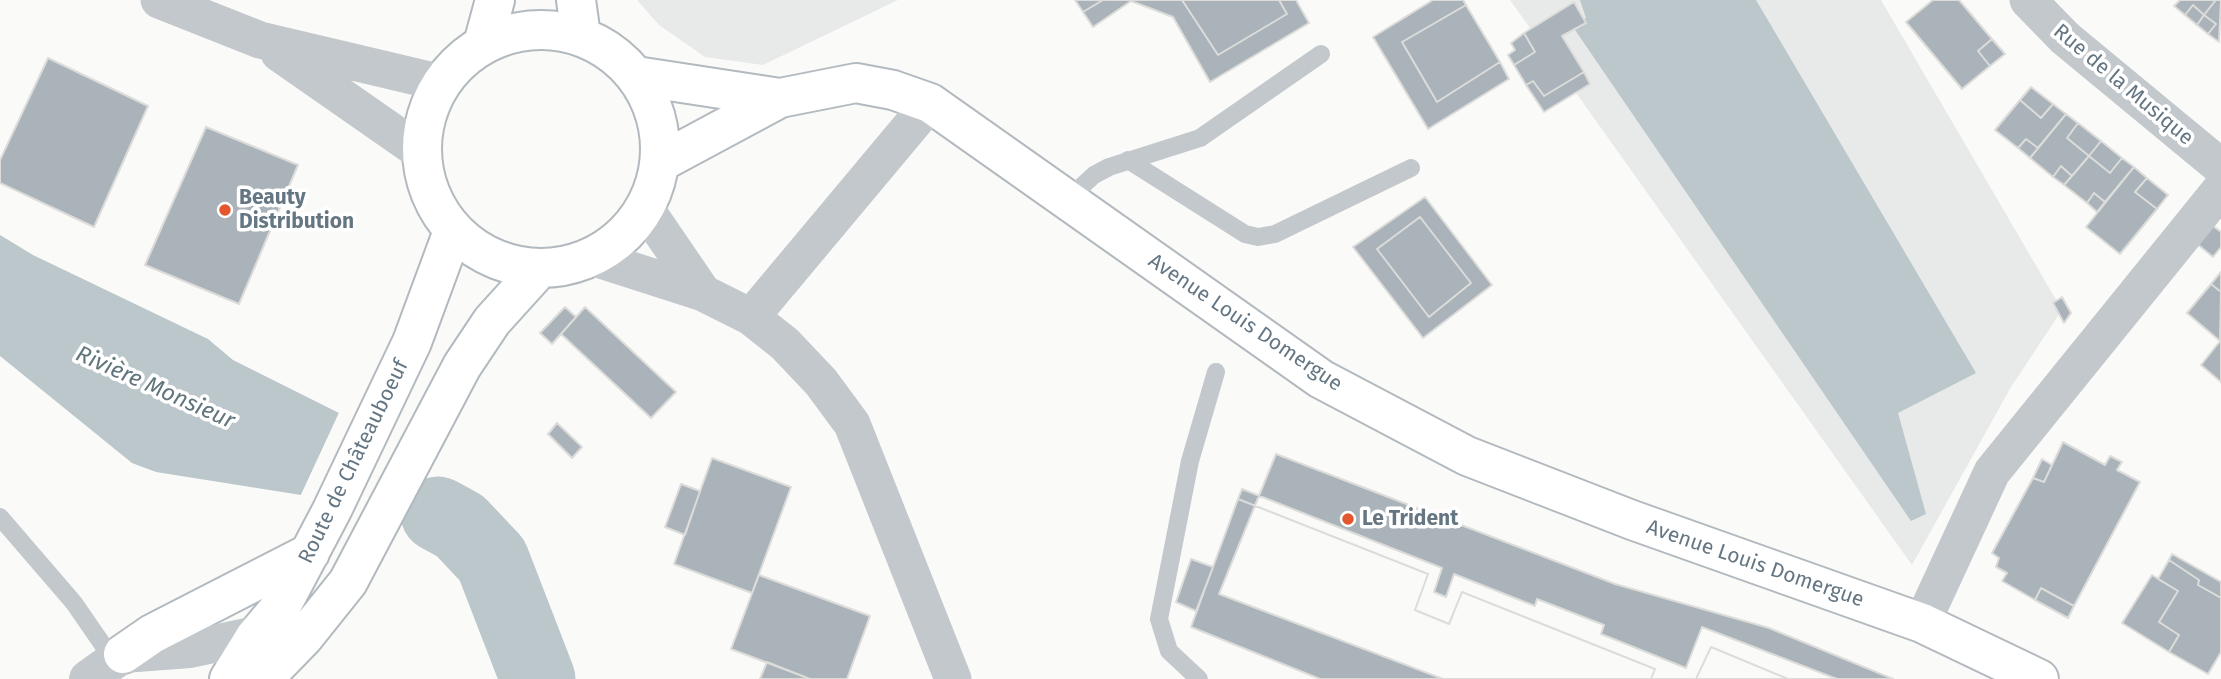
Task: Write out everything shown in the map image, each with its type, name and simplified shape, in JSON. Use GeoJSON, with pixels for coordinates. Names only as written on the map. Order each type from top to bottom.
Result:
{"type":"FeatureCollection","features":[{"type":"Feature","properties":{"kind":"main road"},"geometry":{"type":"LineString","coordinates":[[483,44],[495,0]]}},
{"type":"Feature","properties":{"kind":"main road"},"geometry":{"type":"LineString","coordinates":[[579,18],[636,76],[654,113],[659,132],[659,163],[645,208],[621,236],[591,257],[566,266],[540,268],[508,264],[479,251],[453,231],[432,199],[425,181],[421,152],[426,116],[442,83],[460,61],[483,44],[515,32],[548,30],[579,18]]}},
{"type":"Feature","properties":{"kind":"main road","name":"Avenue Louis Domergue"},"geometry":{"type":"LineString","coordinates":[[636,76],[780,98]]}},
{"type":"Feature","properties":{"kind":"main road","name":"Avenue Louis Domergue"},"geometry":{"type":"LineString","coordinates":[[659,163],[780,98],[856,83],[894,90],[929,103],[1321,379],[1467,456],[1632,520],[1922,623],[2039,679]]}},
{"type":"Feature","properties":{"kind":"main road","name":"Route de Châteauboeuf"},"geometry":{"type":"LineString","coordinates":[[229,679],[256,637],[282,605],[332,510],[412,342],[453,231]]}},
{"type":"Feature","properties":{"kind":"main road"},"geometry":{"type":"LineString","coordinates":[[263,679],[348,582],[462,366],[492,321],[540,268]]}},
{"type":"Feature","properties":{"kind":"main road"},"geometry":{"type":"LineString","coordinates":[[108,665],[152,634],[310,553]]}},
{"type":"Feature","properties":{"kind":"street"},"geometry":{"type":"LineString","coordinates":[[159,0],[260,40],[442,83]]}},
{"type":"Feature","properties":{"kind":"street","name":"Rue de la Musique"},"geometry":{"type":"LineString","coordinates":[[2028,0],[2065,38],[2221,167]]}},
{"type":"Feature","properties":{"kind":"street"},"geometry":{"type":"LineString","coordinates":[[260,40],[421,152]]}},
{"type":"Feature","properties":{"kind":"street"},"geometry":{"type":"LineString","coordinates":[[751,317],[929,103]]}},
{"type":"Feature","properties":{"kind":"street"},"geometry":{"type":"LineString","coordinates":[[1922,623],[1992,471],[2221,189]]}},
{"type":"Feature","properties":{"kind":"street"},"geometry":{"type":"LineString","coordinates":[[645,208],[703,293]]}},
{"type":"Feature","properties":{"kind":"street"},"geometry":{"type":"LineString","coordinates":[[591,257],[703,293],[751,317],[785,344],[852,424],[953,679]]}},
{"type":"Feature","properties":{"kind":"street"},"geometry":{"type":"LineString","coordinates":[[108,665],[256,637],[318,619]]}},
{"type":"Feature","properties":{"kind":"lane"},"geometry":{"type":"LineString","coordinates":[[1068,199],[1094,175],[1128,160],[1200,138],[1321,54]]}},
{"type":"Feature","properties":{"kind":"lane"},"geometry":{"type":"LineString","coordinates":[[1128,160],[1245,234],[1258,237],[1275,234],[1411,168]]}},
{"type":"Feature","properties":{"kind":"lane"},"geometry":{"type":"LineString","coordinates":[[1199,679],[1169,651],[1159,619],[1190,461],[1216,372]]}},
{"type":"Feature","properties":{"kind":"lane"},"geometry":{"type":"LineString","coordinates":[[0,517],[74,603],[108,665]]}},
{"type":"Feature","properties":{"kind":"shaded area"},"geometry":{"type":"Polygon","coordinates":[[[637,0],[898,0],[763,65],[705,57],[659,25],[637,0]]]}},
{"type":"Feature","properties":{"kind":"shaded area"},"geometry":{"type":"Polygon","coordinates":[[[1510,0],[1881,0],[2062,310],[2011,387],[1912,565],[1510,0]]]}},
{"type":"Feature","properties":{"kind":"water"},"geometry":{"type":"Polygon","coordinates":[[[1580,0],[1756,0],[1976,373],[1898,413],[1926,514],[1911,521],[1573,27],[1586,18],[1580,0]]]}},
{"type":"Feature","properties":{"kind":"water"},"geometry":{"type":"Polygon","coordinates":[[[0,235],[33,255],[208,339],[233,360],[339,413],[301,495],[156,472],[132,463],[0,356],[0,235]]]}},
{"type":"Feature","properties":{"kind":"pier"},"geometry":{"type":"Polygon","coordinates":[[[339,413],[342,415],[304,497],[301,495],[339,413]]]}},
{"type":"Feature","properties":{"kind":"building"},"geometry":{"type":"Polygon","coordinates":[[[1075,0],[1103,0],[1083,12],[1075,0]]]}},
{"type":"Feature","properties":{"kind":"building"},"geometry":{"type":"Polygon","coordinates":[[[1103,0],[1182,0],[1218,55],[1287,14],[1279,0],[1296,0],[1309,23],[1210,82],[1173,17],[1131,1],[1093,27],[1083,12],[1103,0]]]}},
{"type":"Feature","properties":{"kind":"building"},"geometry":{"type":"Polygon","coordinates":[[[1182,0],[1279,0],[1287,14],[1218,55],[1182,0]]]}},
{"type":"Feature","properties":{"kind":"building"},"geometry":{"type":"Polygon","coordinates":[[[1433,0],[1463,0],[1466,5],[1402,42],[1437,102],[1500,62],[1509,79],[1428,129],[1373,37],[1433,0]]]}},
{"type":"Feature","properties":{"kind":"building"},"geometry":{"type":"Polygon","coordinates":[[[1933,0],[1959,0],[1992,39],[1978,51],[1990,66],[1962,89],[1906,22],[1933,0]]]}},
{"type":"Feature","properties":{"kind":"building"},"geometry":{"type":"Polygon","coordinates":[[[2180,0],[2216,0],[2204,15],[2193,5],[2185,15],[2174,6],[2180,0]]]}},
{"type":"Feature","properties":{"kind":"building"},"geometry":{"type":"Polygon","coordinates":[[[2216,0],[2221,0],[2219,42],[2208,34],[2216,24],[2204,15],[2216,0]]]}},
{"type":"Feature","properties":{"kind":"building"},"geometry":{"type":"Polygon","coordinates":[[[1574,2],[1586,23],[1562,36],[1584,72],[1544,96],[1533,81],[1526,85],[1514,65],[1535,52],[1524,33],[1574,2]]]}},
{"type":"Feature","properties":{"kind":"building"},"geometry":{"type":"Polygon","coordinates":[[[1466,5],[1500,62],[1437,102],[1402,42],[1466,5]]]}},
{"type":"Feature","properties":{"kind":"building"},"geometry":{"type":"Polygon","coordinates":[[[2193,5],[2204,15],[2197,25],[2185,15],[2193,5]]]}},
{"type":"Feature","properties":{"kind":"building"},"geometry":{"type":"Polygon","coordinates":[[[2204,15],[2216,24],[2208,34],[2197,25],[2204,15]]]}},
{"type":"Feature","properties":{"kind":"building"},"geometry":{"type":"Polygon","coordinates":[[[1524,33],[1535,52],[1514,65],[1508,55],[1515,50],[1511,43],[1524,33]]]}},
{"type":"Feature","properties":{"kind":"building"},"geometry":{"type":"Polygon","coordinates":[[[1992,39],[2005,54],[1990,66],[1978,51],[1992,39]]]}},
{"type":"Feature","properties":{"kind":"building"},"geometry":{"type":"Polygon","coordinates":[[[48,58],[148,106],[94,227],[0,183],[0,160],[48,58]]]}},
{"type":"Feature","properties":{"kind":"building"},"geometry":{"type":"Polygon","coordinates":[[[1584,72],[1590,84],[1544,112],[1526,85],[1533,81],[1544,96],[1584,72]]]}},
{"type":"Feature","properties":{"kind":"building"},"geometry":{"type":"Polygon","coordinates":[[[2031,87],[2053,104],[2041,118],[2020,100],[2031,87]]]}},
{"type":"Feature","properties":{"kind":"building"},"geometry":{"type":"Polygon","coordinates":[[[2020,100],[2041,118],[2053,104],[2066,114],[2038,148],[2026,139],[2018,148],[1995,130],[2020,100]]]}},
{"type":"Feature","properties":{"kind":"building"},"geometry":{"type":"Polygon","coordinates":[[[2066,114],[2078,123],[2067,138],[2089,156],[2072,176],[2061,166],[2053,177],[2030,158],[2066,114]]]}},
{"type":"Feature","properties":{"kind":"building"},"geometry":{"type":"Polygon","coordinates":[[[2078,123],[2101,141],[2089,156],[2067,138],[2078,123]]]}},
{"type":"Feature","properties":{"kind":"building"},"geometry":{"type":"Polygon","coordinates":[[[206,127],[298,165],[239,304],[145,265],[206,127]]]}},
{"type":"Feature","properties":{"kind":"building"},"geometry":{"type":"Polygon","coordinates":[[[2026,139],[2038,148],[2030,158],[2018,148],[2026,139]]]}},
{"type":"Feature","properties":{"kind":"building"},"geometry":{"type":"Polygon","coordinates":[[[2101,141],[2122,158],[2110,173],[2089,156],[2101,141]]]}},
{"type":"Feature","properties":{"kind":"building"},"geometry":{"type":"Polygon","coordinates":[[[2089,156],[2110,173],[2122,158],[2134,167],[2105,202],[2094,193],[2087,203],[2064,185],[2089,156]]]}},
{"type":"Feature","properties":{"kind":"building"},"geometry":{"type":"Polygon","coordinates":[[[2061,166],[2072,176],[2064,185],[2053,177],[2061,166]]]}},
{"type":"Feature","properties":{"kind":"building"},"geometry":{"type":"Polygon","coordinates":[[[2134,167],[2147,178],[2135,192],[2157,209],[2120,254],[2086,227],[2134,167]]]}},
{"type":"Feature","properties":{"kind":"building"},"geometry":{"type":"Polygon","coordinates":[[[2147,178],[2168,195],[2157,209],[2135,192],[2147,178]]]}},
{"type":"Feature","properties":{"kind":"building"},"geometry":{"type":"Polygon","coordinates":[[[2094,193],[2105,202],[2097,212],[2087,203],[2094,193]]]}},
{"type":"Feature","properties":{"kind":"building"},"geometry":{"type":"Polygon","coordinates":[[[1425,197],[1492,285],[1423,338],[1353,247],[1425,197]],[[1420,217],[1377,249],[1429,317],[1471,283],[1420,217]]]}},
{"type":"Feature","properties":{"kind":"building"},"geometry":{"type":"Polygon","coordinates":[[[1420,217],[1471,283],[1429,317],[1377,249],[1420,217]]]}},
{"type":"Feature","properties":{"kind":"building"},"geometry":{"type":"Polygon","coordinates":[[[2212,225],[2221,232],[2221,247],[2213,257],[2196,243],[2212,225]]]}},
{"type":"Feature","properties":{"kind":"building"},"geometry":{"type":"Polygon","coordinates":[[[2221,272],[2221,292],[2211,284],[2221,272]]]}},
{"type":"Feature","properties":{"kind":"building"},"geometry":{"type":"Polygon","coordinates":[[[2211,284],[2221,292],[2220,341],[2187,313],[2211,284]]]}},
{"type":"Feature","properties":{"kind":"building"},"geometry":{"type":"Polygon","coordinates":[[[2062,297],[2071,313],[2064,323],[2053,303],[2062,297]]]}},
{"type":"Feature","properties":{"kind":"building"},"geometry":{"type":"Polygon","coordinates":[[[565,307],[576,317],[552,344],[540,333],[565,307]]]}},
{"type":"Feature","properties":{"kind":"building"},"geometry":{"type":"Polygon","coordinates":[[[585,307],[676,392],[651,418],[561,334],[585,307]]]}},
{"type":"Feature","properties":{"kind":"building"},"geometry":{"type":"Polygon","coordinates":[[[2221,340],[2221,382],[2201,365],[2221,340]]]}},
{"type":"Feature","properties":{"kind":"building"},"geometry":{"type":"Polygon","coordinates":[[[557,423],[582,447],[572,458],[548,434],[557,423]]]}},
{"type":"Feature","properties":{"kind":"building"},"geometry":{"type":"Polygon","coordinates":[[[2063,442],[2105,465],[2110,456],[2122,462],[2117,470],[2140,482],[2074,606],[2041,588],[2035,600],[2002,581],[2007,573],[1996,567],[1999,558],[1992,553],[2033,478],[2044,482],[2063,442]]]}},
{"type":"Feature","properties":{"kind":"building","name":"Le Trident"},"geometry":{"type":"Polygon","coordinates":[[[1276,454],[1615,584],[1769,628],[1893,679],[1443,679],[1219,594],[1276,454]]]}},
{"type":"Feature","properties":{"kind":"building"},"geometry":{"type":"Polygon","coordinates":[[[712,458],[791,487],[752,593],[674,564],[712,458]]]}},
{"type":"Feature","properties":{"kind":"building"},"geometry":{"type":"Polygon","coordinates":[[[2042,459],[2052,465],[2044,482],[2033,478],[2042,459]]]}},
{"type":"Feature","properties":{"kind":"building"},"geometry":{"type":"Polygon","coordinates":[[[681,484],[700,491],[685,535],[665,527],[681,484]]]}},
{"type":"Feature","properties":{"kind":"building"},"geometry":{"type":"Polygon","coordinates":[[[1242,489],[1442,568],[1434,592],[1446,597],[1454,574],[1535,606],[1537,599],[1604,625],[1601,634],[1686,668],[1702,627],[1837,679],[1788,679],[1711,647],[1696,679],[1651,679],[1655,669],[1462,592],[1449,624],[1415,610],[1428,574],[1238,499],[1242,489]]]}},
{"type":"Feature","properties":{"kind":"building"},"geometry":{"type":"Polygon","coordinates":[[[1238,499],[1428,574],[1415,610],[1449,624],[1462,592],[1655,669],[1651,679],[1320,679],[1191,627],[1238,499]]]}},
{"type":"Feature","properties":{"kind":"building"},"geometry":{"type":"Polygon","coordinates":[[[2172,554],[2221,582],[2221,598],[2198,585],[2199,580],[2169,560],[2172,554]]]}},
{"type":"Feature","properties":{"kind":"building"},"geometry":{"type":"Polygon","coordinates":[[[1191,559],[1213,567],[1196,611],[1176,602],[1191,559]]]}},
{"type":"Feature","properties":{"kind":"building"},"geometry":{"type":"Polygon","coordinates":[[[2169,560],[2199,580],[2198,585],[2221,598],[2221,652],[2208,674],[2169,652],[2179,635],[2159,622],[2178,591],[2158,579],[2169,560]]]}},
{"type":"Feature","properties":{"kind":"building"},"geometry":{"type":"Polygon","coordinates":[[[759,575],[870,616],[847,679],[810,679],[731,649],[759,575]]]}},
{"type":"Feature","properties":{"kind":"building"},"geometry":{"type":"Polygon","coordinates":[[[2152,575],[2178,591],[2159,622],[2179,635],[2169,652],[2122,623],[2152,575]]]}},
{"type":"Feature","properties":{"kind":"building"},"geometry":{"type":"Polygon","coordinates":[[[2041,588],[2074,606],[2068,618],[2035,600],[2041,588]]]}},
{"type":"Feature","properties":{"kind":"building"},"geometry":{"type":"Polygon","coordinates":[[[1711,647],[1788,679],[1696,679],[1711,647]]]}},
{"type":"Feature","properties":{"kind":"building"},"geometry":{"type":"Polygon","coordinates":[[[767,662],[810,679],[760,679],[767,662]]]}},
{"type":"Feature","properties":{"kind":"waterway","name":"Rivière Monsieur"},"geometry":{"type":"LineString","coordinates":[[438,514],[460,526],[492,560],[538,679]]}},
{"type":"Feature","properties":{"kind":"place","name":"Beauty Distribution"},"geometry":{"type":"Point","coordinates":[225,210]}},
{"type":"Feature","properties":{"kind":"place","name":"Le Trident"},"geometry":{"type":"Point","coordinates":[1348,519]}}]}
